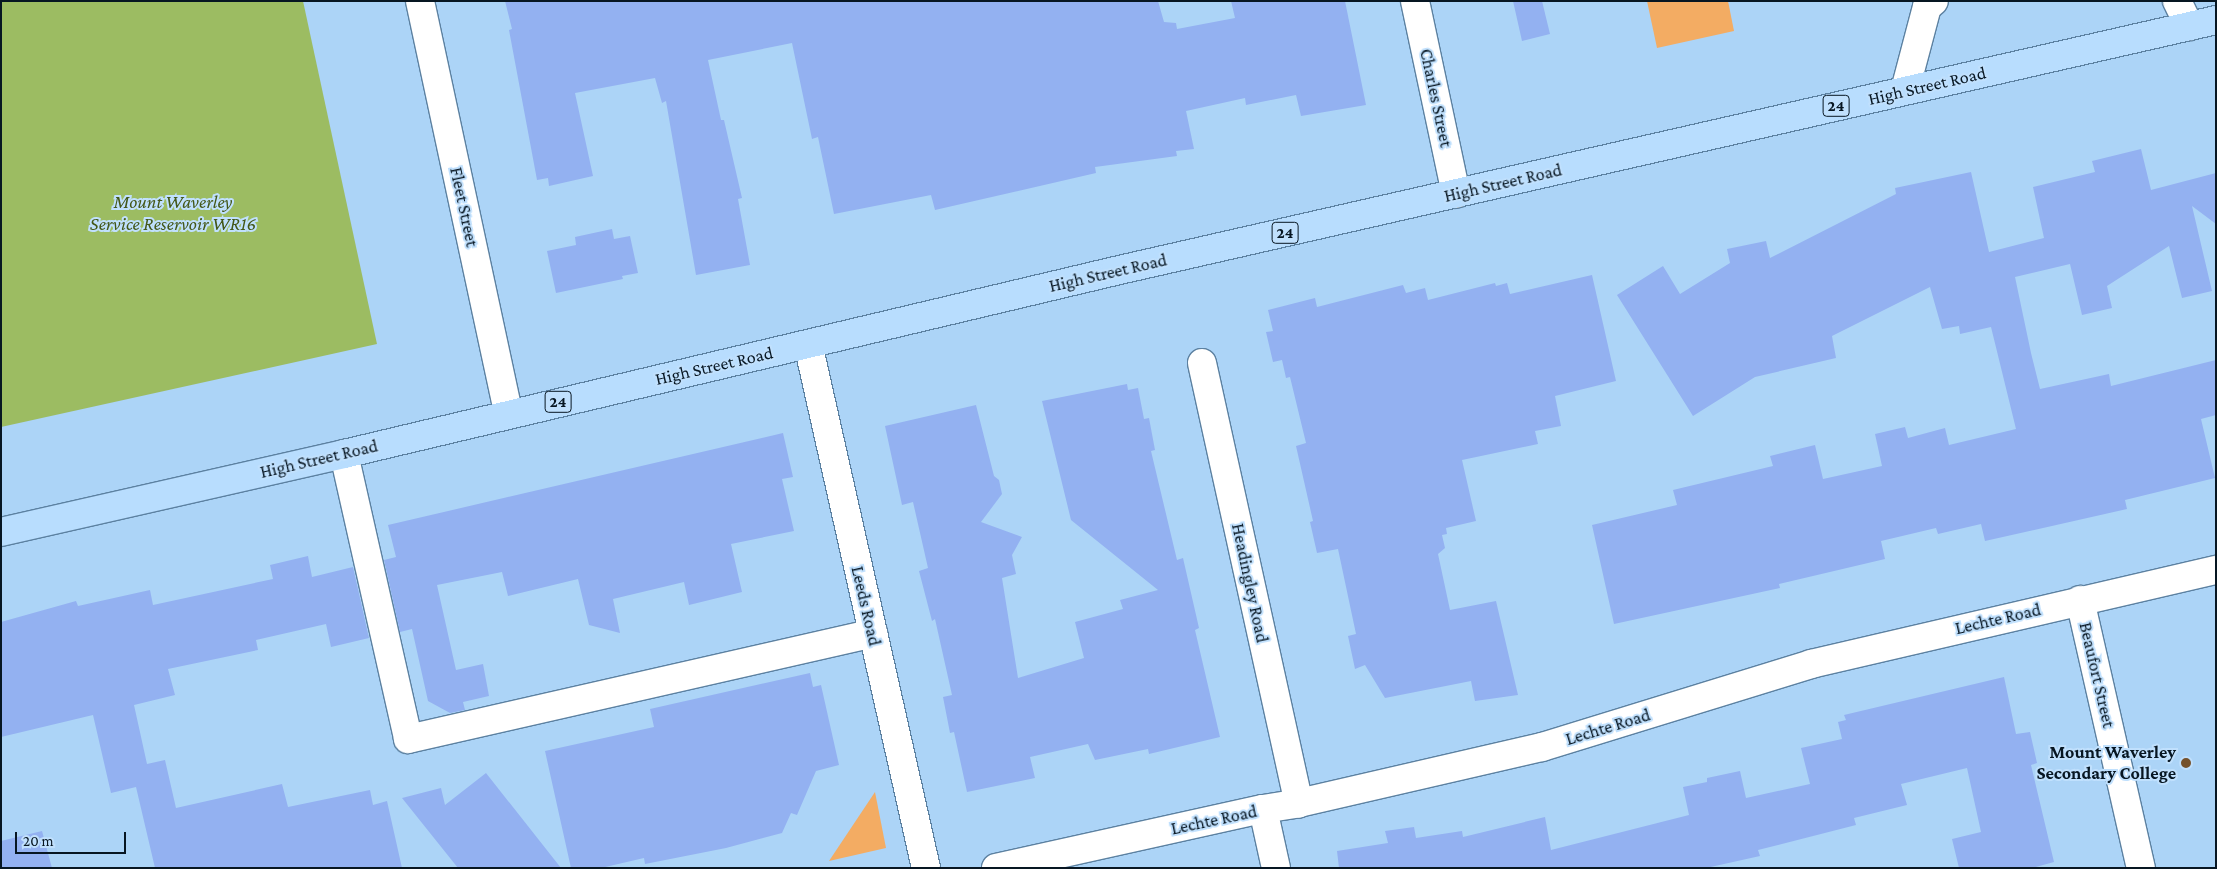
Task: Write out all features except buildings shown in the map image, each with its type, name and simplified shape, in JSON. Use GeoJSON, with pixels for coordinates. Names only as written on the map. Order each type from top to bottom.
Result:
{"type":"FeatureCollection","features":[{"type":"Feature","properties":{"kind":"main road","name":"High Street Road"},"geometry":{"type":"LineString","coordinates":[[1,532],[344,454],[508,413],[1905,90],[2216,20]]}},
{"type":"Feature","properties":{"kind":"street","name":"Fleet Street"},"geometry":{"type":"LineString","coordinates":[[420,1],[508,413]]}},
{"type":"Feature","properties":{"kind":"street","name":"Charles Street"},"geometry":{"type":"LineString","coordinates":[[1415,1],[1456,194]]}},
{"type":"Feature","properties":{"kind":"street"},"geometry":{"type":"LineString","coordinates":[[1905,90],[1927,7],[1934,1]]}},
{"type":"Feature","properties":{"kind":"street"},"geometry":{"type":"LineString","coordinates":[[2177,1],[2189,26]]}},
{"type":"Feature","properties":{"kind":"street","name":"Leeds Road"},"geometry":{"type":"LineString","coordinates":[[808,344],[926,868]]}},
{"type":"Feature","properties":{"kind":"street","name":"Headingley Road"},"geometry":{"type":"LineString","coordinates":[[1202,363],[1299,803]]}},
{"type":"Feature","properties":{"kind":"street"},"geometry":{"type":"LineString","coordinates":[[344,454],[408,739],[873,633]]}},
{"type":"Feature","properties":{"kind":"street","name":"Lechte Road"},"geometry":{"type":"LineString","coordinates":[[996,868],[1263,809],[1299,803],[1542,747],[1811,664],[2080,600],[2216,570]]}},
{"type":"Feature","properties":{"kind":"street","name":"Beaufort Street"},"geometry":{"type":"LineString","coordinates":[[2080,600],[2140,868]]}},
{"type":"Feature","properties":{"kind":"street"},"geometry":{"type":"LineString","coordinates":[[1263,809],[1276,868]]}},
{"type":"Feature","properties":{"kind":"shaded area"},"geometry":{"type":"Polygon","coordinates":[[[1647,1],[1728,1],[1734,31],[1657,48],[1647,1]]]}},
{"type":"Feature","properties":{"kind":"shaded area"},"geometry":{"type":"Polygon","coordinates":[[[875,792],[886,848],[829,861],[875,792]]]}},
{"type":"Feature","properties":{"kind":"water","name":"Mount Waverley Service Reservoir WR16"},"geometry":{"type":"Polygon","coordinates":[[[1,1],[303,1],[377,344],[1,427],[1,1]]]}},
{"type":"Feature","properties":{"kind":"place","name":"Mount Waverley Secondary College"},"geometry":{"type":"Point","coordinates":[2186,763]}}]}
